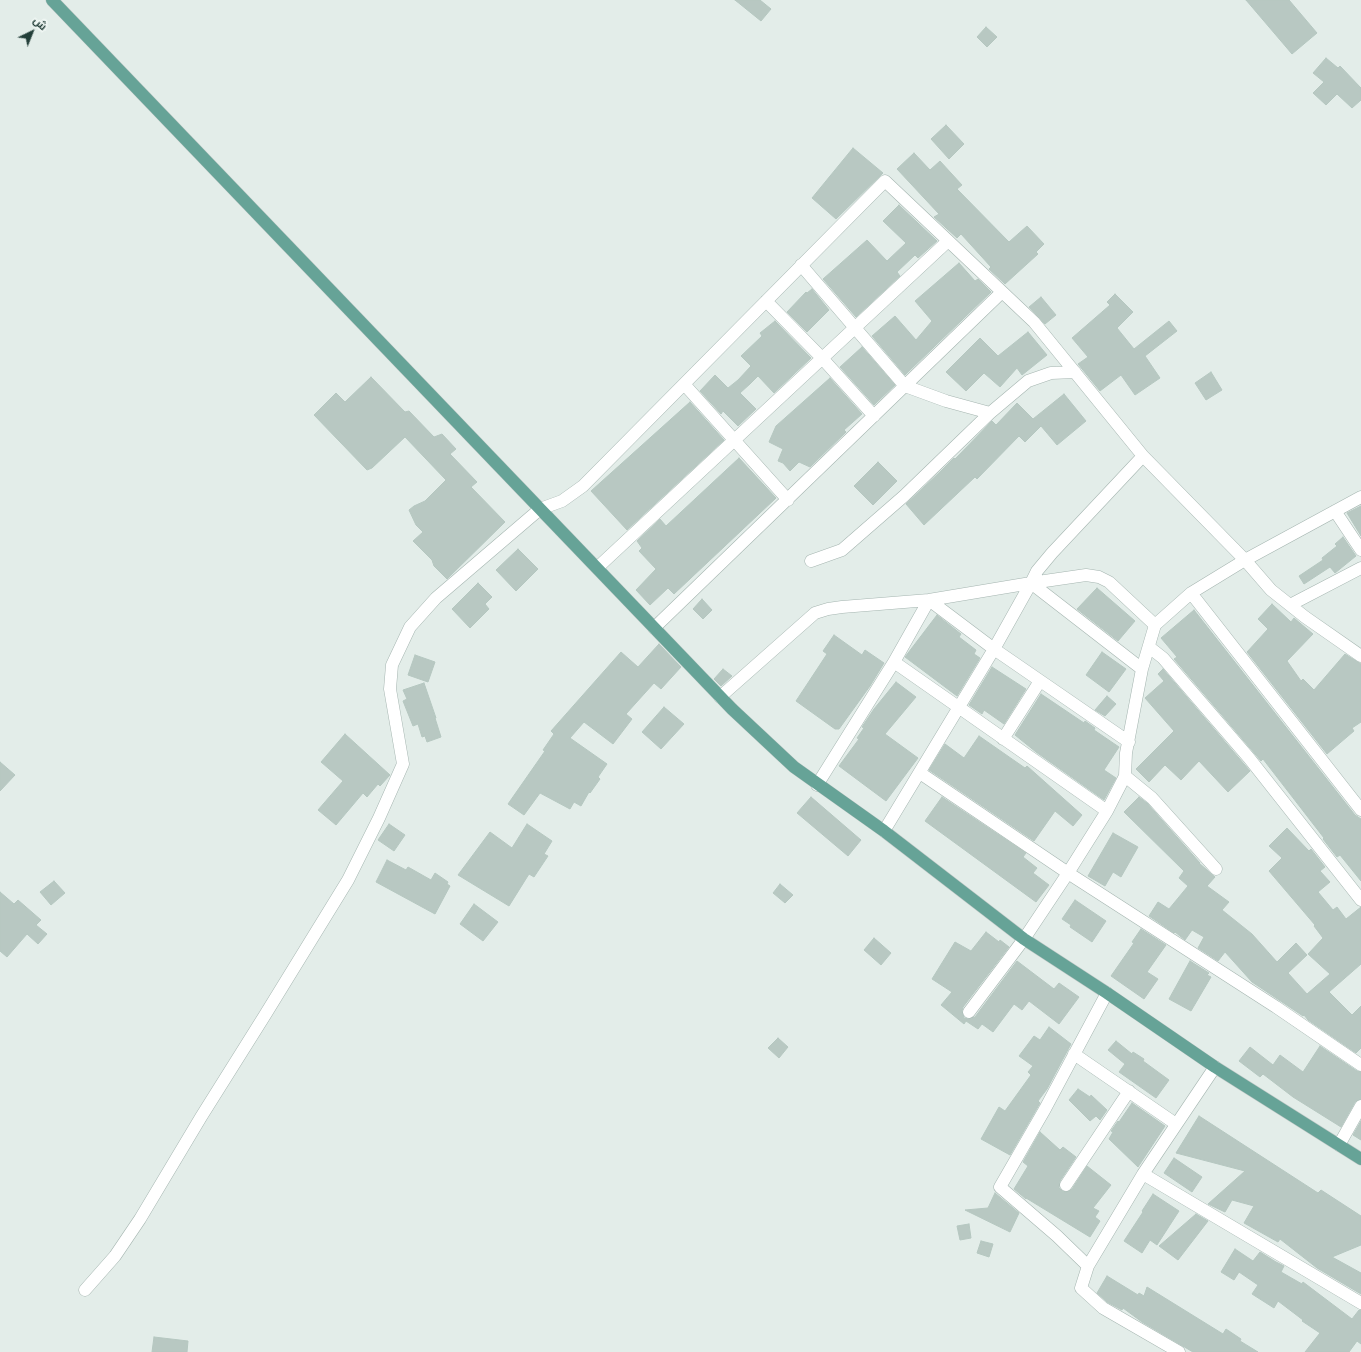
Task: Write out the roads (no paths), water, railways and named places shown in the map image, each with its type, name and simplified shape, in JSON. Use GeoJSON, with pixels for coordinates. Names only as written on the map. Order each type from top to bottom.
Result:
{"type":"FeatureCollection","features":[{"type":"Feature","properties":{"kind":"main road"},"geometry":{"type":"LineString","coordinates":[[52,0],[720,697],[794,767],[884,832],[1024,939],[1107,993],[1215,1067],[1361,1158]]}},
{"type":"Feature","properties":{"kind":"street"},"geometry":{"type":"LineString","coordinates":[[85,1290],[115,1256],[140,1219],[200,1117],[261,1022],[348,880],[379,818],[403,764],[390,690],[392,665],[410,627],[436,598],[540,509],[562,501],[583,486],[885,181],[1034,322],[1143,456],[1245,560],[1271,590],[1361,656]]}},
{"type":"Feature","properties":{"kind":"street"},"geometry":{"type":"LineString","coordinates":[[597,568],[948,241]]}},
{"type":"Feature","properties":{"kind":"street"},"geometry":{"type":"LineString","coordinates":[[801,265],[905,386],[946,401],[990,413]]}},
{"type":"Feature","properties":{"kind":"street"},"geometry":{"type":"LineString","coordinates":[[654,628],[1002,292]]}},
{"type":"Feature","properties":{"kind":"street"},"geometry":{"type":"LineString","coordinates":[[766,301],[822,358],[874,416]]}},
{"type":"Feature","properties":{"kind":"street"},"geometry":{"type":"LineString","coordinates":[[811,561],[842,550],[904,496],[990,413],[1028,381],[1051,373],[1075,372]]}},
{"type":"Feature","properties":{"kind":"street"},"geometry":{"type":"LineString","coordinates":[[684,384],[788,500]]}},
{"type":"Feature","properties":{"kind":"street"},"geometry":{"type":"LineString","coordinates":[[884,832],[994,649],[1037,571],[1143,456]]}},
{"type":"Feature","properties":{"kind":"street"},"geometry":{"type":"LineString","coordinates":[[969,1012],[1024,939],[1068,873],[1107,811],[1125,776],[1126,753],[1142,669],[1155,625],[1190,593],[1245,560],[1361,497]]}},
{"type":"Feature","properties":{"kind":"street"},"geometry":{"type":"LineString","coordinates":[[1335,511],[1361,550]]}},
{"type":"Feature","properties":{"kind":"street"},"geometry":{"type":"LineString","coordinates":[[1290,605],[1361,568]]}},
{"type":"Feature","properties":{"kind":"street"},"geometry":{"type":"LineString","coordinates":[[720,697],[815,613],[828,609],[929,600],[1086,575],[1099,577],[1109,582],[1155,625]]}},
{"type":"Feature","properties":{"kind":"street"},"geometry":{"type":"LineString","coordinates":[[1031,583],[1142,669]]}},
{"type":"Feature","properties":{"kind":"street"},"geometry":{"type":"LineString","coordinates":[[1190,593],[1361,810]]}},
{"type":"Feature","properties":{"kind":"street"},"geometry":{"type":"LineString","coordinates":[[929,600],[994,649],[1129,742]]}},
{"type":"Feature","properties":{"kind":"street"},"geometry":{"type":"LineString","coordinates":[[816,784],[894,662],[929,600]]}},
{"type":"Feature","properties":{"kind":"street"},"geometry":{"type":"LineString","coordinates":[[1149,647],[1163,658],[1249,758],[1361,900]]}},
{"type":"Feature","properties":{"kind":"street"},"geometry":{"type":"LineString","coordinates":[[894,662],[1107,811]]}},
{"type":"Feature","properties":{"kind":"street"},"geometry":{"type":"LineString","coordinates":[[1003,739],[1040,681]]}},
{"type":"Feature","properties":{"kind":"street"},"geometry":{"type":"LineString","coordinates":[[920,772],[1068,873],[1276,1007],[1361,1065]]}},
{"type":"Feature","properties":{"kind":"street"},"geometry":{"type":"LineString","coordinates":[[1125,776],[1152,798],[1216,869]]}},
{"type":"Feature","properties":{"kind":"street"},"geometry":{"type":"LineString","coordinates":[[1088,1266],[1057,1236],[1000,1187],[1045,1109],[1107,993]]}},
{"type":"Feature","properties":{"kind":"street"},"geometry":{"type":"LineString","coordinates":[[1074,1054],[1176,1124]]}},
{"type":"Feature","properties":{"kind":"street"},"geometry":{"type":"LineString","coordinates":[[1179,1352],[1103,1308],[1081,1288],[1088,1266],[1143,1174],[1215,1067]]}},
{"type":"Feature","properties":{"kind":"street"},"geometry":{"type":"LineString","coordinates":[[1066,1185],[1129,1092]]}},
{"type":"Feature","properties":{"kind":"street"},"geometry":{"type":"LineString","coordinates":[[1339,1145],[1361,1106]]}},
{"type":"Feature","properties":{"kind":"street"},"geometry":{"type":"LineString","coordinates":[[1143,1174],[1361,1302]]}}]}
